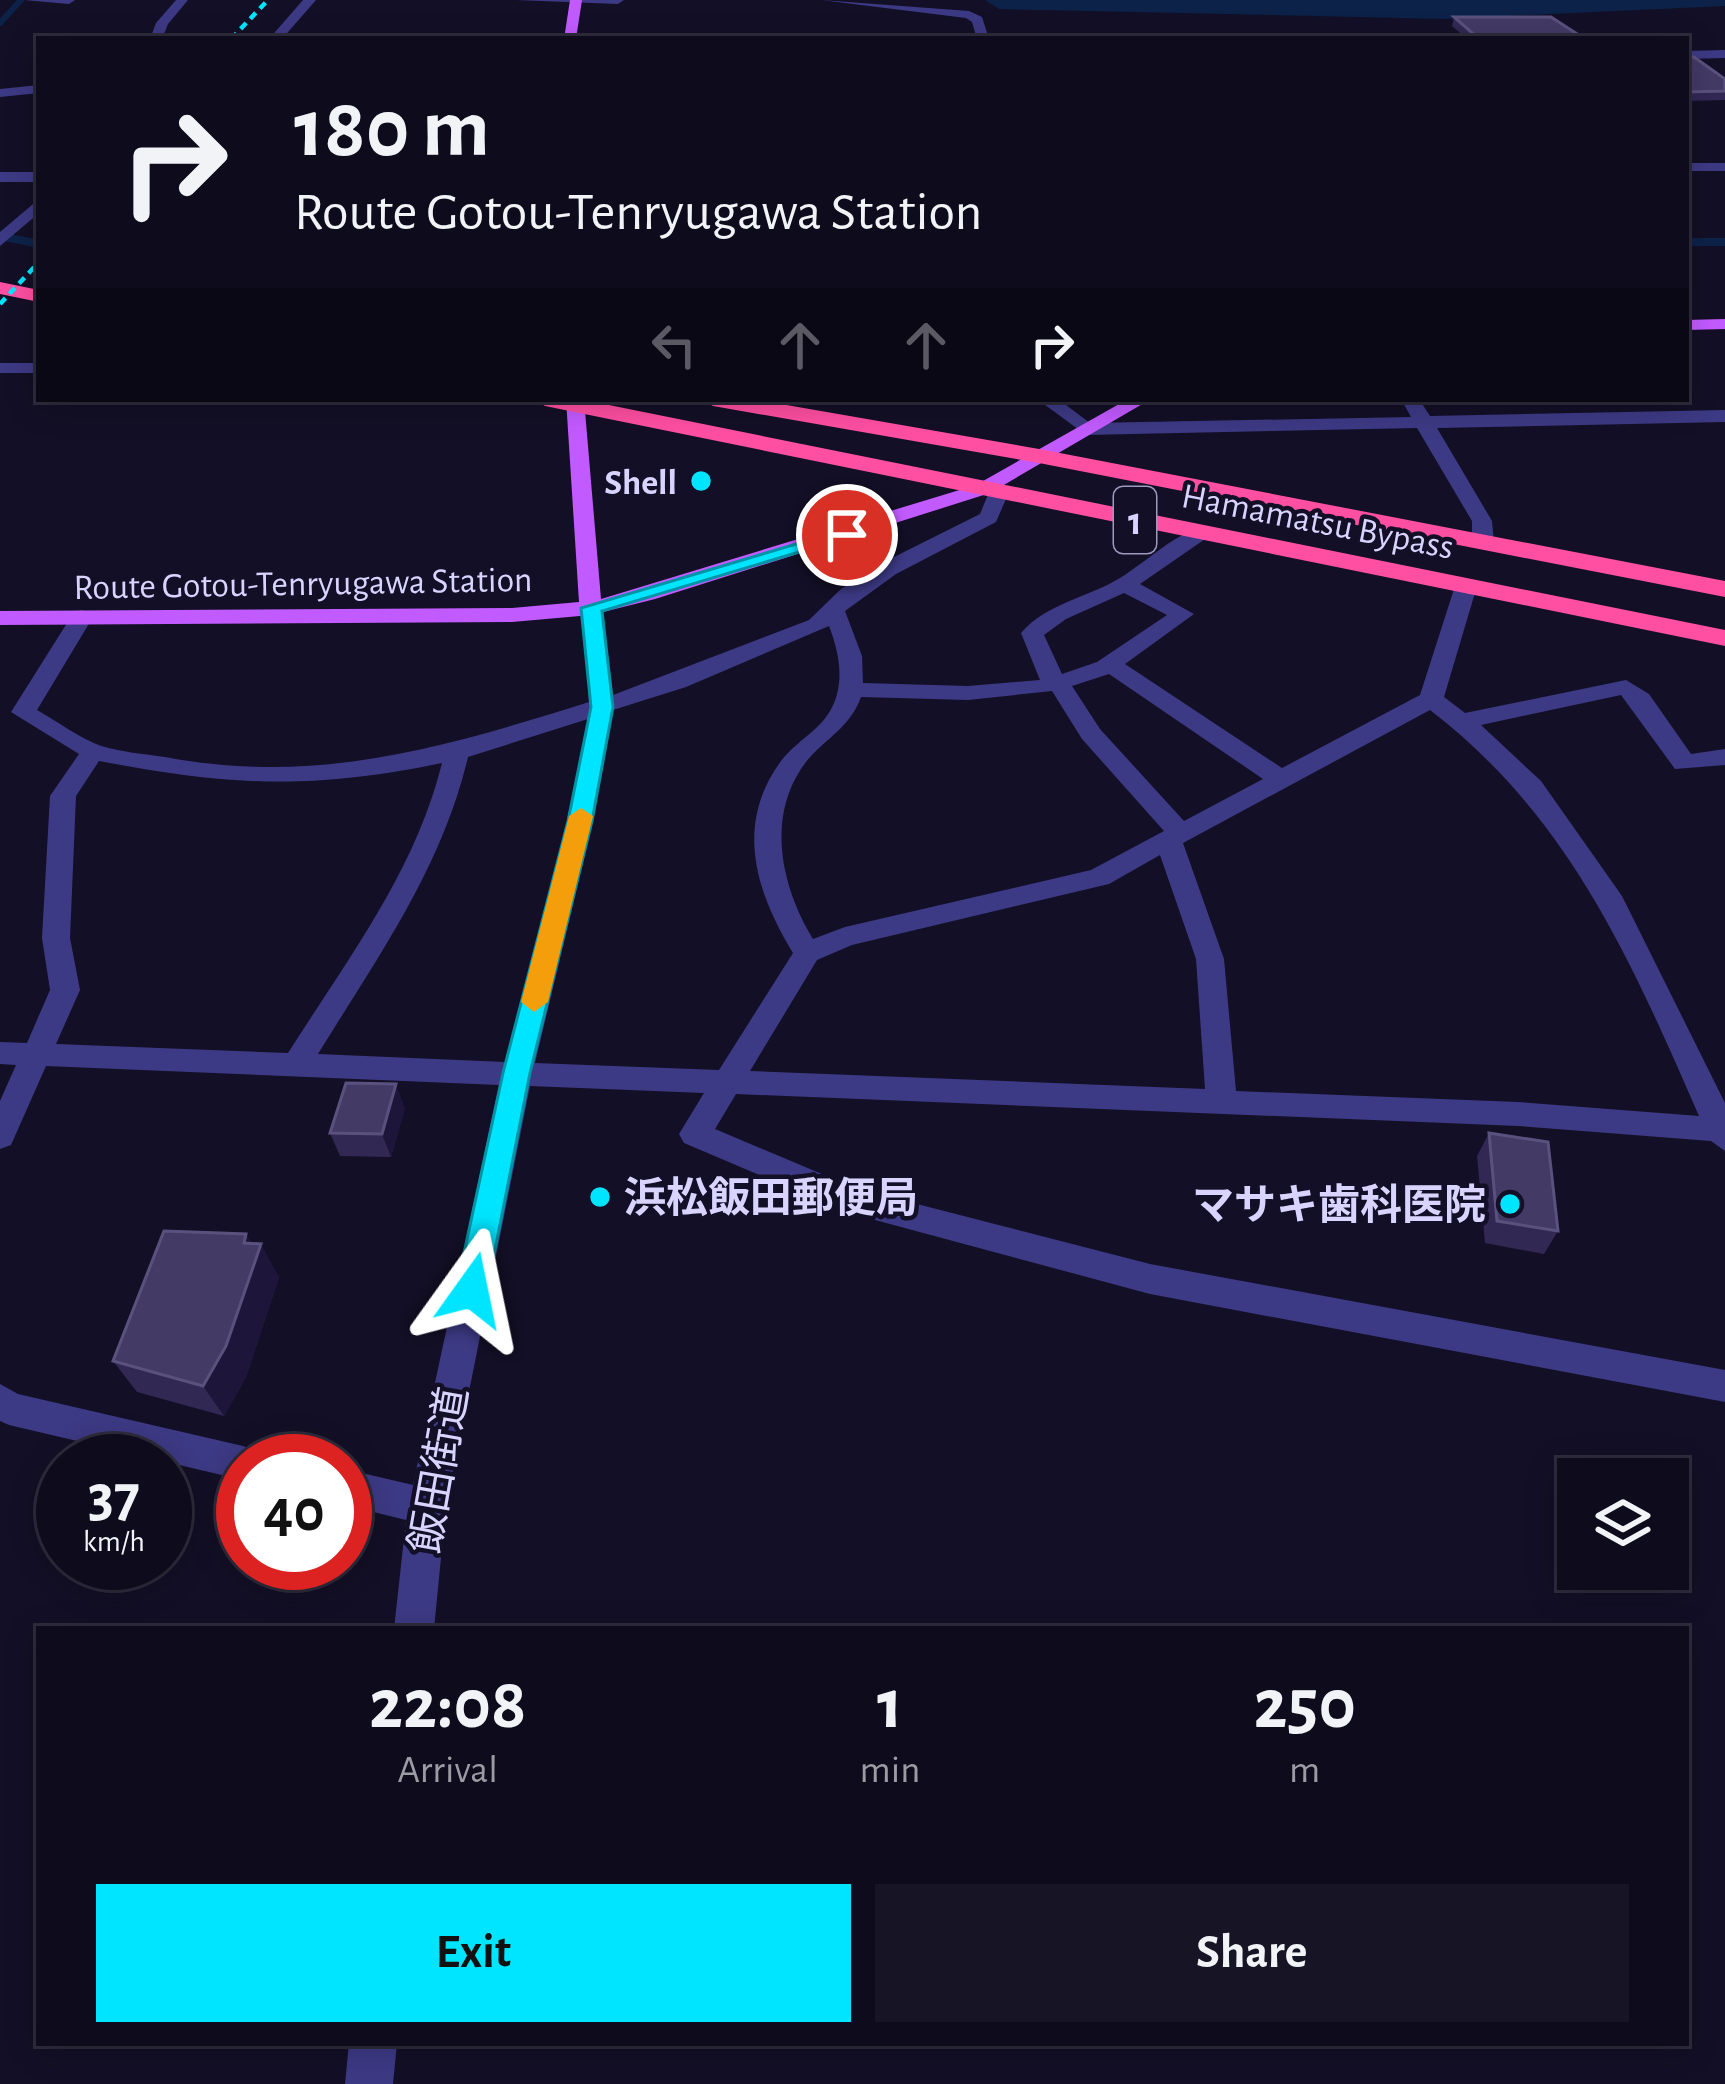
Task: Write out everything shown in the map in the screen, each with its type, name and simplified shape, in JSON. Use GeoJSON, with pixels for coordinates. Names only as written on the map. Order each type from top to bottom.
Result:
{"type":"FeatureCollection","features":[{"type":"Feature","properties":{"kind":"highway"},"geometry":{"type":"LineString","coordinates":[[0,270],[36,276]]}},
{"type":"Feature","properties":{"kind":"highway"},"geometry":{"type":"LineString","coordinates":[[0,288],[36,295]]}},
{"type":"Feature","properties":{"kind":"highway","name":"Hamamatsu Bypass"},"geometry":{"type":"LineString","coordinates":[[575,402],[1725,638]]}},
{"type":"Feature","properties":{"kind":"highway","name":"Hamamatsu Bypass"},"geometry":{"type":"LineString","coordinates":[[730,402],[1039,456],[1725,589]]}},
{"type":"Feature","properties":{"kind":"main road"},"geometry":{"type":"LineString","coordinates":[[570,36],[576,0]]}},
{"type":"Feature","properties":{"kind":"main road"},"geometry":{"type":"LineString","coordinates":[[1689,325],[1725,324]]}},
{"type":"Feature","properties":{"kind":"main road"},"geometry":{"type":"LineString","coordinates":[[575,402],[592,608]]}},
{"type":"Feature","properties":{"kind":"main road","name":"Route Gotou-Tenryugawa Station"},"geometry":{"type":"LineString","coordinates":[[0,619],[512,616],[592,608],[991,491],[1039,456],[1136,402]]}},
{"type":"Feature","properties":{"kind":"street"},"geometry":{"type":"LineString","coordinates":[[30,0],[69,0]]}},
{"type":"Feature","properties":{"kind":"street"},"geometry":{"type":"LineString","coordinates":[[157,36],[182,0]]}},
{"type":"Feature","properties":{"kind":"street"},"geometry":{"type":"LineString","coordinates":[[278,36],[310,0]]}},
{"type":"Feature","properties":{"kind":"street"},"geometry":{"type":"LineString","coordinates":[[522,0],[618,0]]}},
{"type":"Feature","properties":{"kind":"street"},"geometry":{"type":"LineString","coordinates":[[827,0],[969,15],[978,20],[982,36]]}},
{"type":"Feature","properties":{"kind":"street"},"geometry":{"type":"LineString","coordinates":[[1694,55],[1725,54]]}},
{"type":"Feature","properties":{"kind":"street"},"geometry":{"type":"LineString","coordinates":[[1694,55],[1725,73]]}},
{"type":"Feature","properties":{"kind":"street"},"geometry":{"type":"LineString","coordinates":[[0,93],[36,89]]}},
{"type":"Feature","properties":{"kind":"street"},"geometry":{"type":"LineString","coordinates":[[1689,167],[1725,166]]}},
{"type":"Feature","properties":{"kind":"street"},"geometry":{"type":"LineString","coordinates":[[0,177],[36,177]]}},
{"type":"Feature","properties":{"kind":"street"},"geometry":{"type":"LineString","coordinates":[[0,241],[36,207]]}},
{"type":"Feature","properties":{"kind":"street"},"geometry":{"type":"LineString","coordinates":[[0,368],[36,368]]}},
{"type":"Feature","properties":{"kind":"street"},"geometry":{"type":"LineString","coordinates":[[1689,397],[1715,417],[1725,441]]}},
{"type":"Feature","properties":{"kind":"street"},"geometry":{"type":"LineString","coordinates":[[1050,402],[1086,429],[1715,417]]}},
{"type":"Feature","properties":{"kind":"street"},"geometry":{"type":"LineString","coordinates":[[1412,402],[1482,521],[1483,542]]}},
{"type":"Feature","properties":{"kind":"street"},"geometry":{"type":"LineString","coordinates":[[82,617],[22,712],[93,752],[189,770],[266,776],[360,772],[458,752],[602,707],[817,625],[888,569],[988,518],[991,491]]}},
{"type":"Feature","properties":{"kind":"street"},"geometry":{"type":"LineString","coordinates":[[1201,533],[1124,585],[1058,614],[1032,633],[1056,684],[1174,836],[1210,959],[1221,1102]]}},
{"type":"Feature","properties":{"kind":"street"},"geometry":{"type":"LineString","coordinates":[[853,690],[968,693],[1056,684],[1110,664],[1183,614],[1124,585]]}},
{"type":"Feature","properties":{"kind":"street"},"geometry":{"type":"LineString","coordinates":[[1466,586],[1431,699],[1099,877],[845,937],[807,953],[695,1134],[849,1200],[1150,1279],[1725,1386]]}},
{"type":"Feature","properties":{"kind":"street","name":"飯田街道"},"geometry":{"type":"LineString","coordinates":[[414,1626],[427,1507],[517,1073],[580,821],[602,707],[592,608]]}},
{"type":"Feature","properties":{"kind":"street"},"geometry":{"type":"LineString","coordinates":[[807,953],[775,895],[770,850],[774,804],[791,765],[848,710],[853,690],[845,633],[832,610]]}},
{"type":"Feature","properties":{"kind":"street"},"geometry":{"type":"LineString","coordinates":[[1110,664],[1281,779]]}},
{"type":"Feature","properties":{"kind":"street"},"geometry":{"type":"LineString","coordinates":[[1465,722],[1626,687],[1640,699],[1684,763],[1725,757]]}},
{"type":"Feature","properties":{"kind":"street"},"geometry":{"type":"LineString","coordinates":[[1431,699],[1465,722],[1542,798],[1612,894],[1724,1132]]}},
{"type":"Feature","properties":{"kind":"street"},"geometry":{"type":"LineString","coordinates":[[0,1136],[65,990],[56,938],[63,796],[93,752]]}},
{"type":"Feature","properties":{"kind":"street"},"geometry":{"type":"LineString","coordinates":[[296,1065],[425,854],[449,798],[458,752]]}},
{"type":"Feature","properties":{"kind":"street"},"geometry":{"type":"LineString","coordinates":[[0,1053],[1518,1114],[1724,1132]]}},
{"type":"Feature","properties":{"kind":"street"},"geometry":{"type":"LineString","coordinates":[[0,1401],[9,1408],[216,1457]]}},
{"type":"Feature","properties":{"kind":"street"},"geometry":{"type":"LineString","coordinates":[[372,1494],[427,1507]]}},
{"type":"Feature","properties":{"kind":"street"},"geometry":{"type":"LineString","coordinates":[[368,2084],[373,2046]]}},
{"type":"Feature","properties":{"kind":"building"},"geometry":{"type":"Polygon","coordinates":[[[1454,17],[1551,17],[1580,36],[1476,36],[1454,17]]]}},
{"type":"Feature","properties":{"kind":"building"},"geometry":{"type":"Polygon","coordinates":[[[1689,57],[1725,79],[1725,91],[1689,92],[1689,57]]]}},
{"type":"Feature","properties":{"kind":"building"},"geometry":{"type":"Polygon","coordinates":[[[346,1083],[396,1084],[382,1134],[330,1133],[346,1083]]]}},
{"type":"Feature","properties":{"kind":"building"},"geometry":{"type":"Polygon","coordinates":[[[1489,1133],[1548,1142],[1558,1231],[1497,1221],[1489,1133]]]}},
{"type":"Feature","properties":{"kind":"building"},"geometry":{"type":"Polygon","coordinates":[[[164,1231],[246,1234],[244,1243],[261,1244],[226,1346],[203,1386],[113,1361],[164,1231]]]}},
{"type":"Feature","properties":{"kind":"waterway"},"geometry":{"type":"LineString","coordinates":[[0,23],[21,0]]}},
{"type":"Feature","properties":{"kind":"waterway"},"geometry":{"type":"LineString","coordinates":[[999,0],[1445,10],[1715,0]]}},
{"type":"Feature","properties":{"kind":"waterway"},"geometry":{"type":"LineString","coordinates":[[0,236],[36,243]]}},
{"type":"Feature","properties":{"kind":"waterway"},"geometry":{"type":"LineString","coordinates":[[1689,242],[1725,242]]}},
{"type":"Feature","properties":{"kind":"railway"},"geometry":{"type":"LineString","coordinates":[[234,36],[268,0]]}},
{"type":"Feature","properties":{"kind":"railway"},"geometry":{"type":"LineString","coordinates":[[0,304],[36,265]]}},
{"type":"Feature","properties":{"kind":"slow traffic"},"geometry":{"type":"LineString","coordinates":[[534,1002],[581,816]]}},
{"type":"Feature","properties":{"kind":"place","name":"Shell"},"geometry":{"type":"Point","coordinates":[701,481]}},
{"type":"Feature","properties":{"kind":"place","name":"浜松飯田郵便局"},"geometry":{"type":"Point","coordinates":[600,1197]}},
{"type":"Feature","properties":{"kind":"place","name":"マサキ歯科医院"},"geometry":{"type":"Point","coordinates":[1510,1204]}},
{"type":"Feature","properties":{"kind":"route"},"geometry":{"type":"LineString","coordinates":[[472,1290],[602,707],[592,608],[847,535]]}}]}
